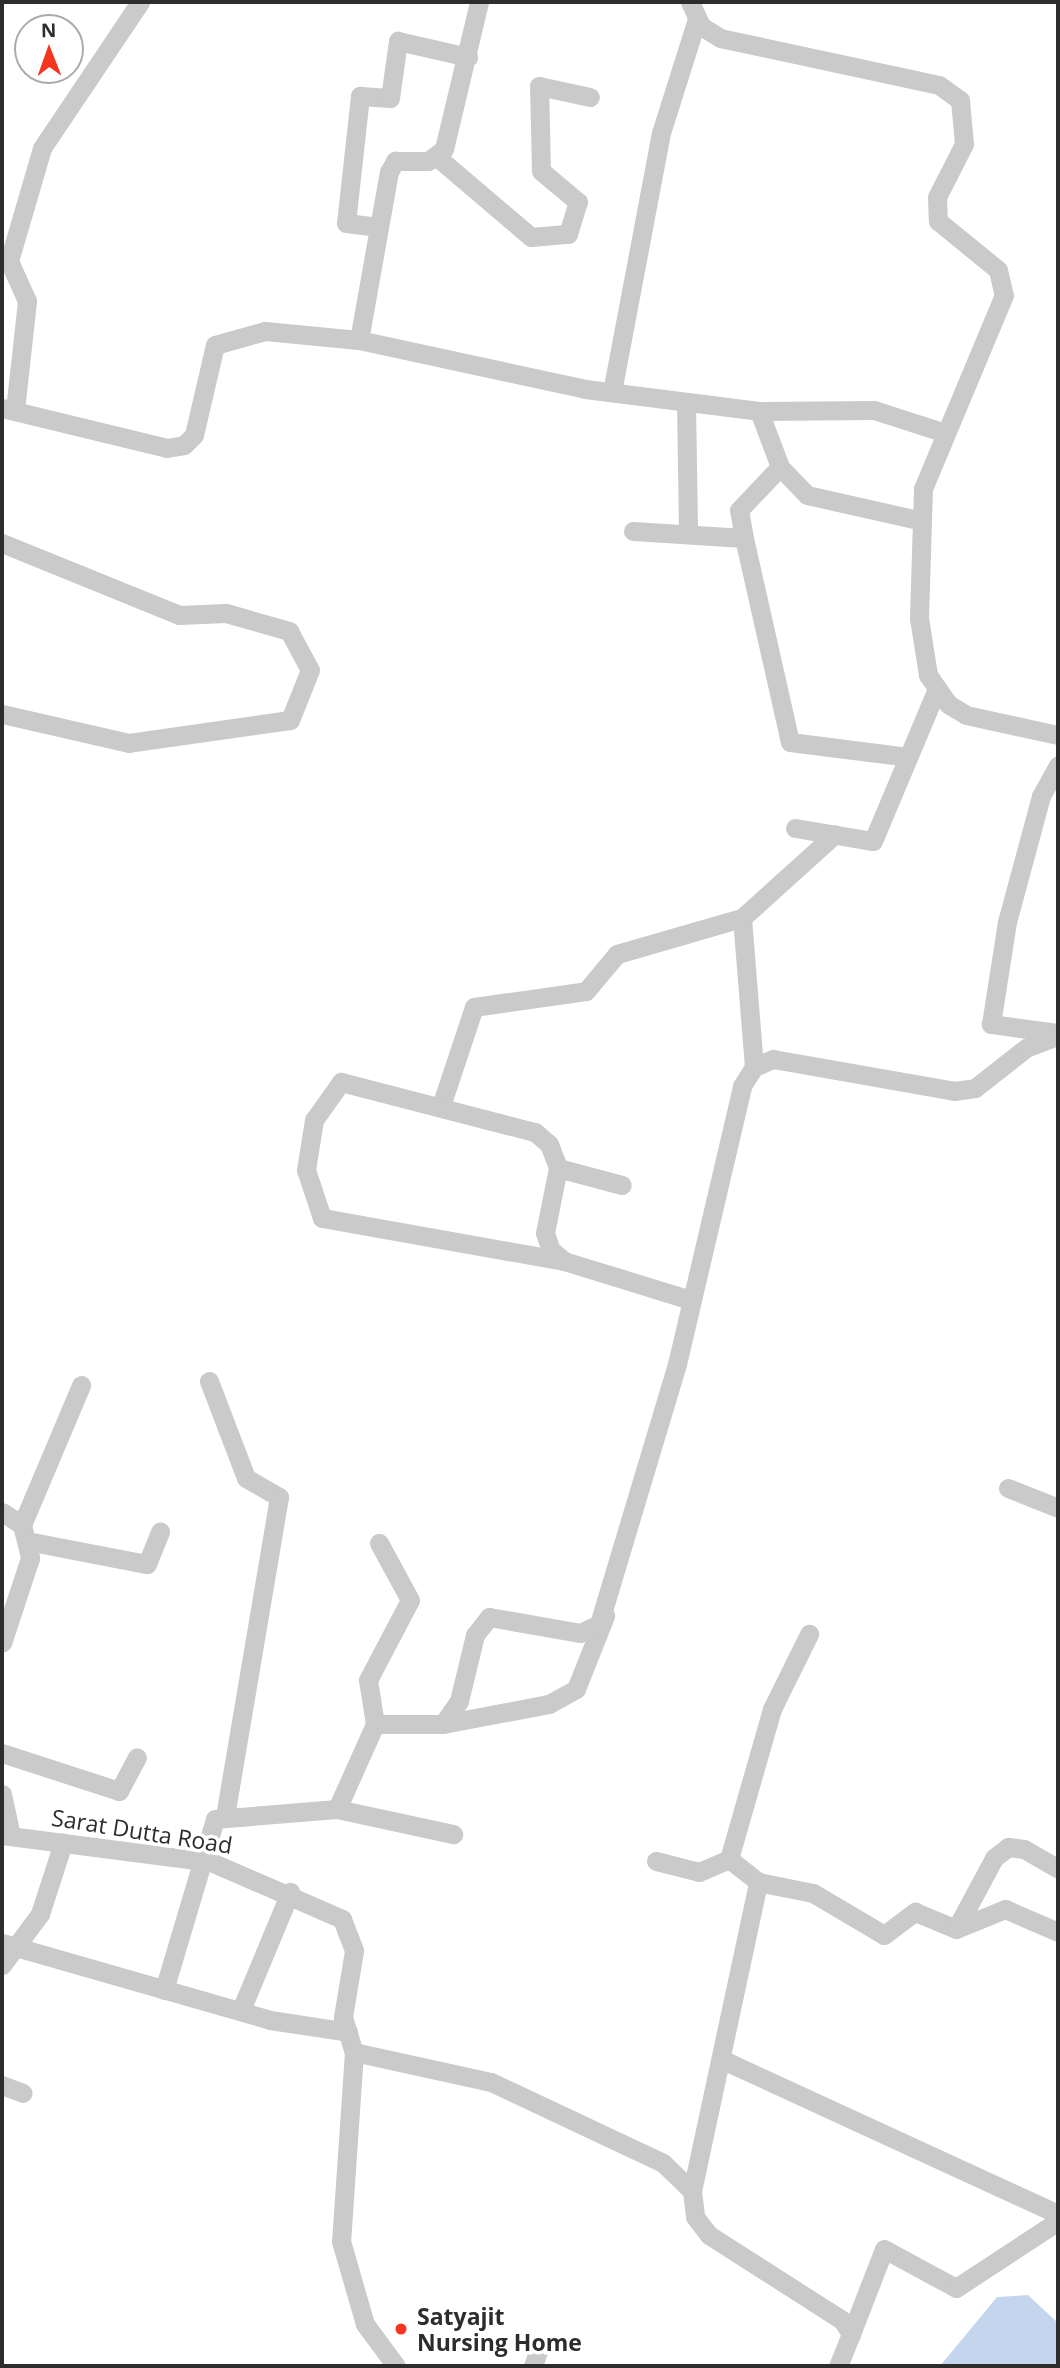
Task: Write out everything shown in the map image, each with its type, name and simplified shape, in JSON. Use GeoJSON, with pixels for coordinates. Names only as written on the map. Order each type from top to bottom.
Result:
{"type":"FeatureCollection","features":[{"type":"Feature","properties":{"kind":"street"},"geometry":{"type":"LineString","coordinates":[[141,2],[42,148],[9,261],[28,319],[8,409],[167,448],[184,445],[194,435],[215,345],[265,331],[359,340],[612,392],[686,402],[759,411],[874,410],[945,433]]}},
{"type":"Feature","properties":{"kind":"street"},"geometry":{"type":"LineString","coordinates":[[437,158],[448,140],[479,2]]}},
{"type":"Feature","properties":{"kind":"street"},"geometry":{"type":"LineString","coordinates":[[612,392],[661,133],[693,10]]}},
{"type":"Feature","properties":{"kind":"street"},"geometry":{"type":"LineString","coordinates":[[693,10],[710,33],[744,47],[939,85],[960,100],[964,144],[937,197],[938,221],[998,270],[1004,295],[945,433],[918,520],[919,618],[936,691],[873,841],[795,828]]}},
{"type":"Feature","properties":{"kind":"street"},"geometry":{"type":"LineString","coordinates":[[379,227],[346,223],[360,96],[390,99],[398,41],[468,57]]}},
{"type":"Feature","properties":{"kind":"street"},"geometry":{"type":"LineString","coordinates":[[359,340],[379,227],[395,161],[437,158],[531,237],[568,234],[578,202],[541,171],[539,86],[590,97]]}},
{"type":"Feature","properties":{"kind":"street"},"geometry":{"type":"LineString","coordinates":[[686,402],[688,534]]}},
{"type":"Feature","properties":{"kind":"street"},"geometry":{"type":"LineString","coordinates":[[759,411],[780,467],[807,495],[918,520]]}},
{"type":"Feature","properties":{"kind":"street"},"geometry":{"type":"LineString","coordinates":[[780,467],[739,509],[790,742],[908,757]]}},
{"type":"Feature","properties":{"kind":"street"},"geometry":{"type":"LineString","coordinates":[[633,531],[744,538]]}},
{"type":"Feature","properties":{"kind":"street"},"geometry":{"type":"LineString","coordinates":[[2,543],[179,615],[226,613],[289,631],[310,670],[290,720],[129,743],[2,713]]}},
{"type":"Feature","properties":{"kind":"street"},"geometry":{"type":"LineString","coordinates":[[936,691],[966,715],[1058,735]]}},
{"type":"Feature","properties":{"kind":"street"},"geometry":{"type":"LineString","coordinates":[[1058,765],[1041,796],[1007,922],[991,1024],[1058,1035]]}},
{"type":"Feature","properties":{"kind":"street"},"geometry":{"type":"LineString","coordinates":[[441,1106],[474,1007],[586,991],[617,954],[741,918],[835,834]]}},
{"type":"Feature","properties":{"kind":"street"},"geometry":{"type":"LineString","coordinates":[[741,918],[754,1067]]}},
{"type":"Feature","properties":{"kind":"street"},"geometry":{"type":"LineString","coordinates":[[375,1724],[443,1724],[549,1704],[576,1689],[609,1605],[691,1300],[742,1086],[754,1067],[774,1059],[965,1090],[995,1077],[1026,1048],[1058,1035]]}},
{"type":"Feature","properties":{"kind":"street"},"geometry":{"type":"LineString","coordinates":[[564,1261],[551,1250],[545,1233],[558,1168],[549,1144],[534,1132],[441,1106],[341,1083],[314,1120],[306,1170],[322,1218],[564,1261],[691,1300]]}},
{"type":"Feature","properties":{"kind":"street"},"geometry":{"type":"LineString","coordinates":[[558,1168],[622,1185]]}},
{"type":"Feature","properties":{"kind":"street"},"geometry":{"type":"LineString","coordinates":[[209,1381],[246,1478],[279,1497],[225,1815]]}},
{"type":"Feature","properties":{"kind":"street"},"geometry":{"type":"LineString","coordinates":[[2,1643],[30,1558],[25,1533],[81,1385]]}},
{"type":"Feature","properties":{"kind":"street"},"geometry":{"type":"LineString","coordinates":[[1008,1488],[1058,1508]]}},
{"type":"Feature","properties":{"kind":"street"},"geometry":{"type":"LineString","coordinates":[[2,1512],[25,1533],[147,1564],[160,1531]]}},
{"type":"Feature","properties":{"kind":"street"},"geometry":{"type":"LineString","coordinates":[[337,1809],[375,1724],[368,1680],[410,1600],[379,1543]]}},
{"type":"Feature","properties":{"kind":"street"},"geometry":{"type":"LineString","coordinates":[[443,1724],[459,1701],[475,1635],[489,1617],[580,1633],[599,1624],[609,1605]]}},
{"type":"Feature","properties":{"kind":"street"},"geometry":{"type":"LineString","coordinates":[[729,1859],[772,1709],[810,1634]]}},
{"type":"Feature","properties":{"kind":"street"},"geometry":{"type":"LineString","coordinates":[[2,1754],[119,1791],[137,1757]]}},
{"type":"Feature","properties":{"kind":"street"},"geometry":{"type":"LineString","coordinates":[[2,1794],[6,1836]]}},
{"type":"Feature","properties":{"kind":"street"},"geometry":{"type":"LineString","coordinates":[[164,1990],[206,1861],[209,1829],[225,1815],[337,1809],[453,1834]]}},
{"type":"Feature","properties":{"kind":"street","name":"Sarat Dutta Road"},"geometry":{"type":"LineString","coordinates":[[6,1836],[206,1861],[290,1892],[342,1919],[353,1935],[343,2017],[354,2052],[341,2242],[365,2324],[396,2366]]}},
{"type":"Feature","properties":{"kind":"street"},"geometry":{"type":"LineString","coordinates":[[2,1965],[9,1945],[40,1914],[63,1843]]}},
{"type":"Feature","properties":{"kind":"street"},"geometry":{"type":"LineString","coordinates":[[956,1929],[994,1858],[1008,1847],[1024,1849],[1058,1869]]}},
{"type":"Feature","properties":{"kind":"street"},"geometry":{"type":"LineString","coordinates":[[656,1861],[699,1872],[729,1859]]}},
{"type":"Feature","properties":{"kind":"street"},"geometry":{"type":"LineString","coordinates":[[729,1859],[758,1882],[813,1893],[884,1935],[915,1912],[956,1929],[1005,1909],[1058,1932]]}},
{"type":"Feature","properties":{"kind":"street"},"geometry":{"type":"LineString","coordinates":[[758,1882],[723,2060],[692,2192],[695,2217],[709,2235],[842,2320],[851,2334]]}},
{"type":"Feature","properties":{"kind":"street"},"geometry":{"type":"LineString","coordinates":[[241,2010],[290,1892]]}},
{"type":"Feature","properties":{"kind":"street"},"geometry":{"type":"LineString","coordinates":[[9,1945],[241,2010],[348,2032]]}},
{"type":"Feature","properties":{"kind":"street"},"geometry":{"type":"LineString","coordinates":[[354,2052],[491,2082],[663,2164],[692,2192]]}},
{"type":"Feature","properties":{"kind":"street"},"geometry":{"type":"LineString","coordinates":[[723,2060],[1058,2214]]}},
{"type":"Feature","properties":{"kind":"street"},"geometry":{"type":"LineString","coordinates":[[2,2085],[23,2092]]}},
{"type":"Feature","properties":{"kind":"street"},"geometry":{"type":"LineString","coordinates":[[838,2366],[884,2249],[956,2288],[1058,2221]]}},
{"type":"Feature","properties":{"kind":"street"},"geometry":{"type":"LineString","coordinates":[[533,2366],[540,2346]]}},
{"type":"Feature","properties":{"kind":"water"},"geometry":{"type":"Polygon","coordinates":[[[1028,2295],[1058,2323],[1058,2366],[940,2366],[997,2297],[1028,2295]]]}},
{"type":"Feature","properties":{"kind":"place","name":"Satyajit Nursing Home"},"geometry":{"type":"Point","coordinates":[401,2329]}}]}
